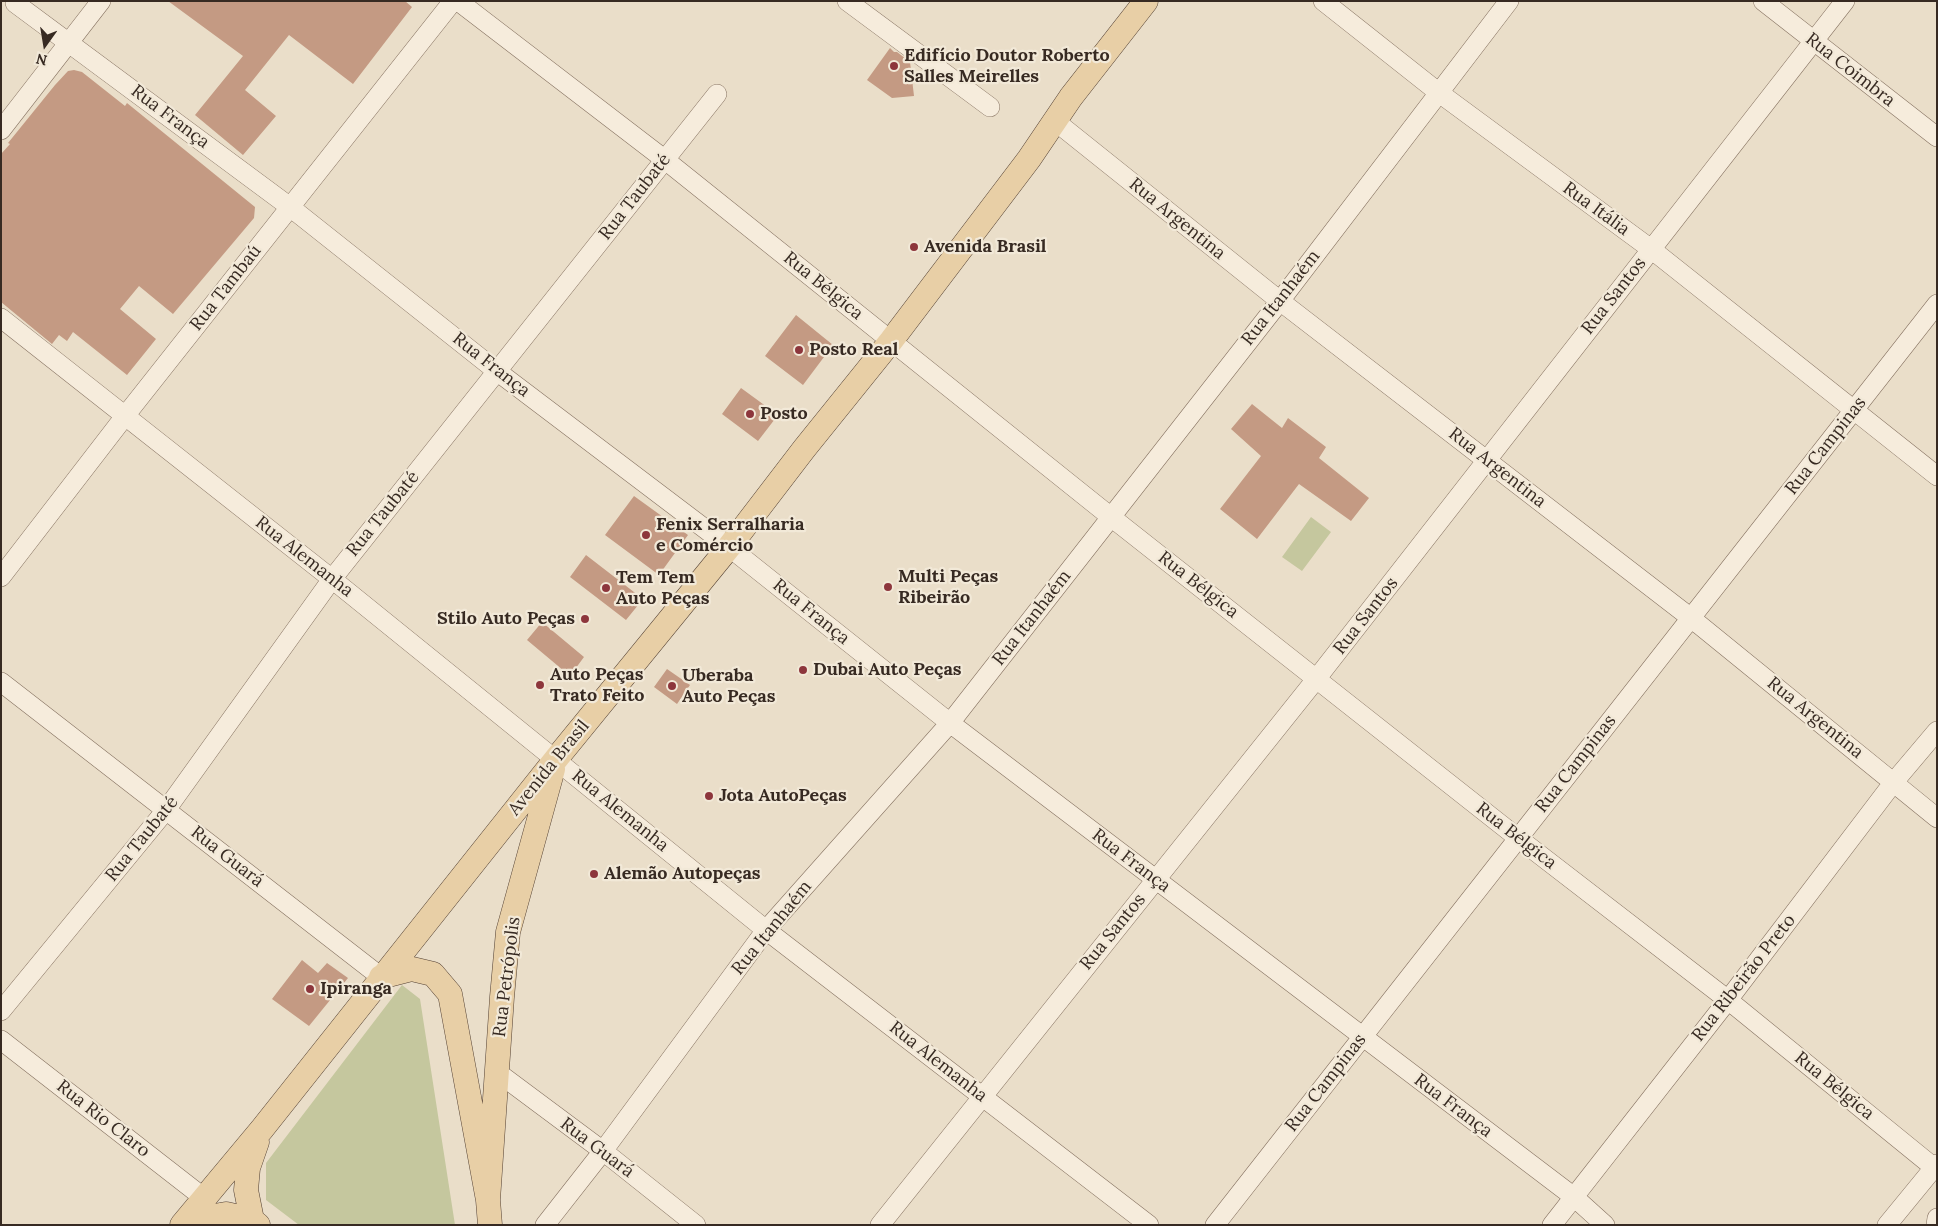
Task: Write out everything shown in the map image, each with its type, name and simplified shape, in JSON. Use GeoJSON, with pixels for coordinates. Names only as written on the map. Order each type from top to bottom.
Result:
{"type":"FeatureCollection","features":[{"type":"Feature","properties":{"kind":"main road","name":"Avenida Brasil"},"geometry":{"type":"LineString","coordinates":[[182,1225],[262,1129],[556,759],[730,547],[804,448],[891,341],[1028,159],[1071,97],[1146,1]]}},
{"type":"Feature","properties":{"kind":"main road","name":"Rua Petrópolis"},"geometry":{"type":"LineString","coordinates":[[488,1200],[508,932],[556,759]]}},
{"type":"Feature","properties":{"kind":"main road","name":"Rua Petrópolis"},"geometry":{"type":"LineString","coordinates":[[381,977],[412,969],[434,974],[450,994],[488,1200],[490,1225]]}},
{"type":"Feature","properties":{"kind":"main road","name":"Avenida Brasil"},"geometry":{"type":"LineString","coordinates":[[255,1222],[246,1190],[248,1168],[262,1129]]}},
{"type":"Feature","properties":{"kind":"main road"},"geometry":{"type":"LineString","coordinates":[[194,1225],[210,1217],[226,1214],[255,1222]]}},
{"type":"Feature","properties":{"kind":"street"},"geometry":{"type":"LineString","coordinates":[[1,130],[101,1]]}},
{"type":"Feature","properties":{"kind":"street","name":"Rua Tambaú"},"geometry":{"type":"LineString","coordinates":[[1,577],[125,416],[453,1]]}},
{"type":"Feature","properties":{"kind":"street","name":"Rua Bélgica"},"geometry":{"type":"LineString","coordinates":[[458,1],[664,159],[1111,517],[1518,838],[1728,1000],[1936,1167]]}},
{"type":"Feature","properties":{"kind":"street"},"geometry":{"type":"LineString","coordinates":[[847,1],[990,107]]}},
{"type":"Feature","properties":{"kind":"street","name":"Rua Itália"},"geometry":{"type":"LineString","coordinates":[[1323,1],[1438,92],[1651,249],[1937,476]]}},
{"type":"Feature","properties":{"kind":"street","name":"Rua Itanhaém"},"geometry":{"type":"LineString","coordinates":[[545,1225],[603,1151],[766,930],[950,723],[1280,300],[1509,1]]}},
{"type":"Feature","properties":{"kind":"street","name":"Rua Coimbra"},"geometry":{"type":"LineString","coordinates":[[1764,1],[1813,42],[1937,137]]}},
{"type":"Feature","properties":{"kind":"street","name":"Rua Santos"},"geometry":{"type":"LineString","coordinates":[[880,1225],[1317,678],[1845,1]]}},
{"type":"Feature","properties":{"kind":"street","name":"Rua França"},"geometry":{"type":"LineString","coordinates":[[15,3],[290,207],[498,372],[730,547],[950,723],[1574,1197],[1606,1225]]}},
{"type":"Feature","properties":{"kind":"street","name":"Rua Taubaté"},"geometry":{"type":"LineString","coordinates":[[1,1011],[166,810],[332,579],[717,94]]}},
{"type":"Feature","properties":{"kind":"street","name":"Rua Argentina"},"geometry":{"type":"LineString","coordinates":[[1055,121],[1280,300],[1691,618],[1937,818]]}},
{"type":"Feature","properties":{"kind":"street","name":"Rua Campinas"},"geometry":{"type":"LineString","coordinates":[[1215,1225],[1937,304]]}},
{"type":"Feature","properties":{"kind":"street","name":"Rua Alemanha"},"geometry":{"type":"LineString","coordinates":[[1,318],[332,579],[766,930],[1149,1225]]}},
{"type":"Feature","properties":{"kind":"street","name":"Rua Guará"},"geometry":{"type":"LineString","coordinates":[[1,682],[381,977]]}},
{"type":"Feature","properties":{"kind":"street","name":"Rua Ribeirão Preto"},"geometry":{"type":"LineString","coordinates":[[1552,1225],[1728,1000],[1894,783],[1937,731]]}},
{"type":"Feature","properties":{"kind":"street","name":"Rua Rio Claro"},"geometry":{"type":"LineString","coordinates":[[1,1040],[204,1198]]}},
{"type":"Feature","properties":{"kind":"street","name":"Rua Guará"},"geometry":{"type":"LineString","coordinates":[[497,1072],[603,1151],[696,1225]]}},
{"type":"Feature","properties":{"kind":"street"},"geometry":{"type":"LineString","coordinates":[[1887,1225],[1936,1167]]}},
{"type":"Feature","properties":{"kind":"street"},"geometry":{"type":"LineString","coordinates":[[1936,1225],[1937,1218]]}},
{"type":"Feature","properties":{"kind":"green space"},"geometry":{"type":"Polygon","coordinates":[[[1311,517],[1331,532],[1302,571],[1282,557],[1311,517]]]}},
{"type":"Feature","properties":{"kind":"green space"},"geometry":{"type":"Polygon","coordinates":[[[402,985],[420,999],[455,1225],[299,1225],[266,1200],[266,1163],[402,985]]]}},
{"type":"Feature","properties":{"kind":"building"},"geometry":{"type":"Polygon","coordinates":[[[168,1],[405,1],[412,7],[353,84],[289,35],[245,90],[276,116],[243,155],[195,115],[243,56],[168,1]]]}},
{"type":"Feature","properties":{"kind":"building","name":"Edifício Doutor Roberto Salles Meirelles"},"geometry":{"type":"Polygon","coordinates":[[[890,48],[910,62],[914,96],[892,98],[867,80],[890,48]]]}},
{"type":"Feature","properties":{"kind":"building"},"geometry":{"type":"Polygon","coordinates":[[[68,71],[82,72],[125,106],[127,103],[255,207],[254,218],[173,314],[139,286],[120,309],[156,339],[127,375],[73,332],[67,341],[59,335],[52,344],[1,302],[1,154],[55,85],[68,71]]]}},
{"type":"Feature","properties":{"kind":"building","name":"Posto Real"},"geometry":{"type":"Polygon","coordinates":[[[796,315],[833,345],[803,385],[765,356],[796,315]]]}},
{"type":"Feature","properties":{"kind":"building","name":"Posto"},"geometry":{"type":"Polygon","coordinates":[[[741,388],[778,415],[758,441],[722,414],[741,388]]]}},
{"type":"Feature","properties":{"kind":"building"},"geometry":{"type":"Polygon","coordinates":[[[1252,404],[1282,428],[1288,418],[1326,447],[1319,458],[1369,498],[1351,521],[1299,484],[1257,539],[1220,509],[1261,456],[1231,429],[1252,404]]]}},
{"type":"Feature","properties":{"kind":"building","name":"Fenix Serralharia e Comércio"},"geometry":{"type":"Polygon","coordinates":[[[634,496],[688,535],[659,575],[605,535],[634,496]]]}},
{"type":"Feature","properties":{"kind":"building","name":"Tem Tem Auto Peças"},"geometry":{"type":"Polygon","coordinates":[[[586,555],[643,599],[626,620],[570,577],[586,555]]]}},
{"type":"Feature","properties":{"kind":"building"},"geometry":{"type":"Polygon","coordinates":[[[542,622],[584,657],[570,676],[527,640],[542,622]]]}},
{"type":"Feature","properties":{"kind":"building","name":"Uberaba Auto Peças"},"geometry":{"type":"Polygon","coordinates":[[[667,669],[690,685],[677,704],[654,687],[667,669]]]}},
{"type":"Feature","properties":{"kind":"building","name":"Ipiranga"},"geometry":{"type":"Polygon","coordinates":[[[302,960],[318,973],[327,963],[348,978],[309,1026],[272,999],[302,960]]]}},
{"type":"Feature","properties":{"kind":"place","name":"Edifício Doutor Roberto Salles Meirelles"},"geometry":{"type":"Point","coordinates":[894,66]}},
{"type":"Feature","properties":{"kind":"place","name":"Avenida Brasil"},"geometry":{"type":"Point","coordinates":[914,247]}},
{"type":"Feature","properties":{"kind":"place","name":"Posto Real"},"geometry":{"type":"Point","coordinates":[799,350]}},
{"type":"Feature","properties":{"kind":"place","name":"Posto"},"geometry":{"type":"Point","coordinates":[750,414]}},
{"type":"Feature","properties":{"kind":"place","name":"Fenix Serralharia e Comércio"},"geometry":{"type":"Point","coordinates":[646,535]}},
{"type":"Feature","properties":{"kind":"place","name":"Multi Peças Ribeirão"},"geometry":{"type":"Point","coordinates":[888,587]}},
{"type":"Feature","properties":{"kind":"place","name":"Tem Tem Auto Peças"},"geometry":{"type":"Point","coordinates":[606,588]}},
{"type":"Feature","properties":{"kind":"place","name":"Stilo Auto Peças"},"geometry":{"type":"Point","coordinates":[585,619]}},
{"type":"Feature","properties":{"kind":"place","name":"Dubai Auto Peças"},"geometry":{"type":"Point","coordinates":[803,670]}},
{"type":"Feature","properties":{"kind":"place","name":"Auto Peças Trato Feito"},"geometry":{"type":"Point","coordinates":[540,685]}},
{"type":"Feature","properties":{"kind":"place","name":"Uberaba Auto Peças"},"geometry":{"type":"Point","coordinates":[672,686]}},
{"type":"Feature","properties":{"kind":"place","name":"Jota AutoPeças"},"geometry":{"type":"Point","coordinates":[709,796]}},
{"type":"Feature","properties":{"kind":"place","name":"Alemão Autopeças"},"geometry":{"type":"Point","coordinates":[594,874]}},
{"type":"Feature","properties":{"kind":"place","name":"Ipiranga"},"geometry":{"type":"Point","coordinates":[310,989]}}]}
